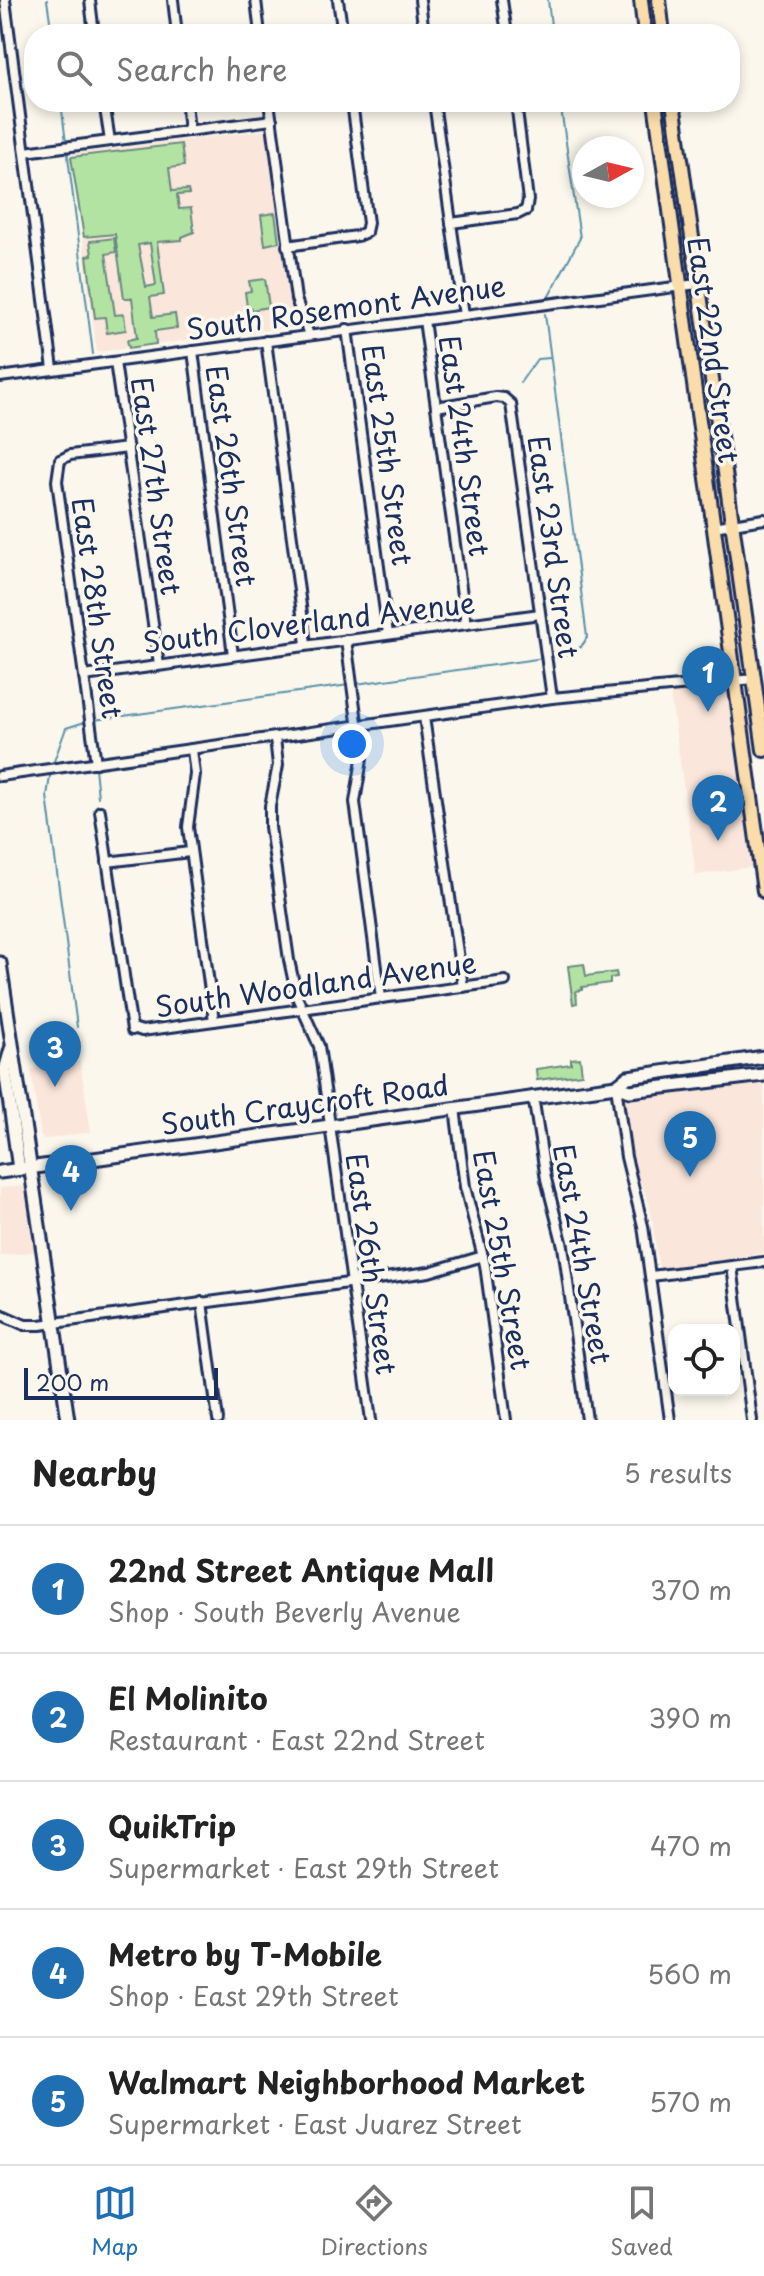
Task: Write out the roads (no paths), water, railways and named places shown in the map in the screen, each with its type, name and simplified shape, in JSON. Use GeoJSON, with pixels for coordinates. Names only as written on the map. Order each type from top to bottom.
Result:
{"type":"FeatureCollection","features":[{"type":"Feature","properties":{"kind":"main road"},"geometry":{"type":"LineString","coordinates":[[641,0],[644,24]]}},
{"type":"Feature","properties":{"kind":"main road"},"geometry":{"type":"LineString","coordinates":[[659,0],[662,24]]}},
{"type":"Feature","properties":{"kind":"main road","name":"East 22nd Street"},"geometry":{"type":"LineString","coordinates":[[656,112],[764,891]]}},
{"type":"Feature","properties":{"kind":"main road","name":"East 22nd Street"},"geometry":{"type":"LineString","coordinates":[[674,112],[764,750]]}},
{"type":"Feature","properties":{"kind":"main road"},"geometry":{"type":"LineString","coordinates":[[0,963],[25,1168],[55,1323],[68,1420]]}},
{"type":"Feature","properties":{"kind":"main road","name":"South Craycroft Road"},"geometry":{"type":"LineString","coordinates":[[616,1086],[628,1077],[764,1057]]}},
{"type":"Feature","properties":{"kind":"main road"},"geometry":{"type":"LineString","coordinates":[[669,1087],[681,1078],[701,1074],[703,1066]]}},
{"type":"Feature","properties":{"kind":"main road","name":"South Craycroft Road"},"geometry":{"type":"LineString","coordinates":[[0,1172],[533,1096],[616,1086],[630,1091],[764,1075]]}},
{"type":"Feature","properties":{"kind":"street"},"geometry":{"type":"LineString","coordinates":[[5,0],[53,369]]}},
{"type":"Feature","properties":{"kind":"street"},"geometry":{"type":"LineString","coordinates":[[90,0],[93,24]]}},
{"type":"Feature","properties":{"kind":"street"},"geometry":{"type":"LineString","coordinates":[[173,0],[176,24]]}},
{"type":"Feature","properties":{"kind":"street"},"geometry":{"type":"LineString","coordinates":[[256,0],[259,24]]}},
{"type":"Feature","properties":{"kind":"street"},"geometry":{"type":"LineString","coordinates":[[338,0],[342,24]]}},
{"type":"Feature","properties":{"kind":"street"},"geometry":{"type":"LineString","coordinates":[[420,0],[423,24]]}},
{"type":"Feature","properties":{"kind":"street"},"geometry":{"type":"LineString","coordinates":[[502,0],[506,24]]}},
{"type":"Feature","properties":{"kind":"street"},"geometry":{"type":"LineString","coordinates":[[106,112],[110,141]]}},
{"type":"Feature","properties":{"kind":"street"},"geometry":{"type":"LineString","coordinates":[[187,112],[189,131]]}},
{"type":"Feature","properties":{"kind":"street"},"geometry":{"type":"LineString","coordinates":[[271,112],[296,299],[309,335]]}},
{"type":"Feature","properties":{"kind":"street"},"geometry":{"type":"LineString","coordinates":[[287,246],[370,235],[353,112]]}},
{"type":"Feature","properties":{"kind":"street","name":"East 24th Street"},"geometry":{"type":"LineString","coordinates":[[435,112],[464,315]]}},
{"type":"Feature","properties":{"kind":"street"},"geometry":{"type":"LineString","coordinates":[[451,223],[530,213],[517,112]]}},
{"type":"Feature","properties":{"kind":"street"},"geometry":{"type":"LineString","coordinates":[[25,152],[272,120]]}},
{"type":"Feature","properties":{"kind":"street","name":"South Rosemont Avenue"},"geometry":{"type":"LineString","coordinates":[[0,377],[697,284]]}},
{"type":"Feature","properties":{"kind":"street","name":"East 24th Street"},"geometry":{"type":"LineString","coordinates":[[424,320],[466,624]]}},
{"type":"Feature","properties":{"kind":"street","name":"East 25th Street"},"geometry":{"type":"LineString","coordinates":[[347,329],[388,634]]}},
{"type":"Feature","properties":{"kind":"street"},"geometry":{"type":"LineString","coordinates":[[266,341],[306,644]]}},
{"type":"Feature","properties":{"kind":"street","name":"East 26th Street"},"geometry":{"type":"LineString","coordinates":[[193,351],[233,655]]}},
{"type":"Feature","properties":{"kind":"street","name":"East 27th Street"},"geometry":{"type":"LineString","coordinates":[[115,362],[159,665]]}},
{"type":"Feature","properties":{"kind":"street","name":"East 23rd Street"},"geometry":{"type":"LineString","coordinates":[[436,407],[496,397],[510,398],[552,698]]}},
{"type":"Feature","properties":{"kind":"street","name":"East 28th Street"},"geometry":{"type":"LineString","coordinates":[[96,763],[56,458],[128,448]]}},
{"type":"Feature","properties":{"kind":"street"},"geometry":{"type":"LineString","coordinates":[[713,527],[764,519]]}},
{"type":"Feature","properties":{"kind":"street","name":"South Cloverland Avenue"},"geometry":{"type":"LineString","coordinates":[[84,676],[540,614]]}},
{"type":"Feature","properties":{"kind":"street"},"geometry":{"type":"LineString","coordinates":[[346,640],[362,759],[355,802],[381,998]]}},
{"type":"Feature","properties":{"kind":"street"},"geometry":{"type":"LineString","coordinates":[[0,776],[552,698],[754,679]]}},
{"type":"Feature","properties":{"kind":"street"},"geometry":{"type":"LineString","coordinates":[[424,717],[463,987]]}},
{"type":"Feature","properties":{"kind":"street","name":"East 26th Street"},"geometry":{"type":"LineString","coordinates":[[275,738],[278,765],[270,806],[270,827],[297,997],[319,1046],[371,1420]]}},
{"type":"Feature","properties":{"kind":"street"},"geometry":{"type":"LineString","coordinates":[[192,750],[195,774],[188,827],[190,852],[214,1021]]}},
{"type":"Feature","properties":{"kind":"street"},"geometry":{"type":"LineString","coordinates":[[100,811],[107,862],[190,852]]}},
{"type":"Feature","properties":{"kind":"street","name":"South Woodland Avenue"},"geometry":{"type":"LineString","coordinates":[[107,862],[132,1030],[305,1010],[505,981]]}},
{"type":"Feature","properties":{"kind":"street"},"geometry":{"type":"LineString","coordinates":[[616,1086],[626,1157],[643,1226],[670,1420]]}},
{"type":"Feature","properties":{"kind":"street","name":"East 24th Street"},"geometry":{"type":"LineString","coordinates":[[533,1096],[546,1179],[567,1268],[587,1420]]}},
{"type":"Feature","properties":{"kind":"street","name":"East 25th Street"},"geometry":{"type":"LineString","coordinates":[[455,1108],[465,1187],[483,1256],[506,1420]]}},
{"type":"Feature","properties":{"kind":"street"},"geometry":{"type":"LineString","coordinates":[[0,1314],[25,1325],[55,1323],[429,1272],[483,1256]]}},
{"type":"Feature","properties":{"kind":"street"},"geometry":{"type":"LineString","coordinates":[[651,1276],[764,1262]]}},
{"type":"Feature","properties":{"kind":"street"},"geometry":{"type":"LineString","coordinates":[[732,1266],[752,1420]]}},
{"type":"Feature","properties":{"kind":"street"},"geometry":{"type":"LineString","coordinates":[[202,1302],[218,1420]]}},
{"type":"Feature","properties":{"kind":"waterway"},"geometry":{"type":"LineString","coordinates":[[47,0],[51,24]]}},
{"type":"Feature","properties":{"kind":"waterway"},"geometry":{"type":"LineString","coordinates":[[548,0],[551,24]]}},
{"type":"Feature","properties":{"kind":"waterway"},"geometry":{"type":"LineString","coordinates":[[62,112],[66,143]]}},
{"type":"Feature","properties":{"kind":"waterway"},"geometry":{"type":"LineString","coordinates":[[548,298],[580,238],[561,112]]}},
{"type":"Feature","properties":{"kind":"waterway"},"geometry":{"type":"LineString","coordinates":[[67,149],[93,354]]}},
{"type":"Feature","properties":{"kind":"waterway"},"geometry":{"type":"LineString","coordinates":[[545,314],[587,637],[576,650],[550,657]]}},
{"type":"Feature","properties":{"kind":"waterway"},"geometry":{"type":"LineString","coordinates":[[520,383],[537,359],[550,358]]}},
{"type":"Feature","properties":{"kind":"waterway"},"geometry":{"type":"LineString","coordinates":[[356,684],[544,658]]}},
{"type":"Feature","properties":{"kind":"waterway"},"geometry":{"type":"LineString","coordinates":[[94,720],[349,685]]}},
{"type":"Feature","properties":{"kind":"waterway"},"geometry":{"type":"LineString","coordinates":[[53,764],[66,728],[88,721]]}},
{"type":"Feature","properties":{"kind":"waterway"},"geometry":{"type":"LineString","coordinates":[[95,768],[98,797]]}},
{"type":"Feature","properties":{"kind":"waterway"},"geometry":{"type":"LineString","coordinates":[[51,770],[47,796],[77,1027]]}},
{"type":"Feature","properties":{"kind":"place","name":"22nd Street Antique Mall"},"geometry":{"type":"Point","coordinates":[708,712]}},
{"type":"Feature","properties":{"kind":"place","name":"El Molinito"},"geometry":{"type":"Point","coordinates":[718,841]}},
{"type":"Feature","properties":{"kind":"place","name":"QuikTrip"},"geometry":{"type":"Point","coordinates":[55,1087]}},
{"type":"Feature","properties":{"kind":"place","name":"Walmart Neighborhood Market"},"geometry":{"type":"Point","coordinates":[690,1177]}},
{"type":"Feature","properties":{"kind":"place","name":"Metro by T-Mobile"},"geometry":{"type":"Point","coordinates":[71,1211]}}]}
